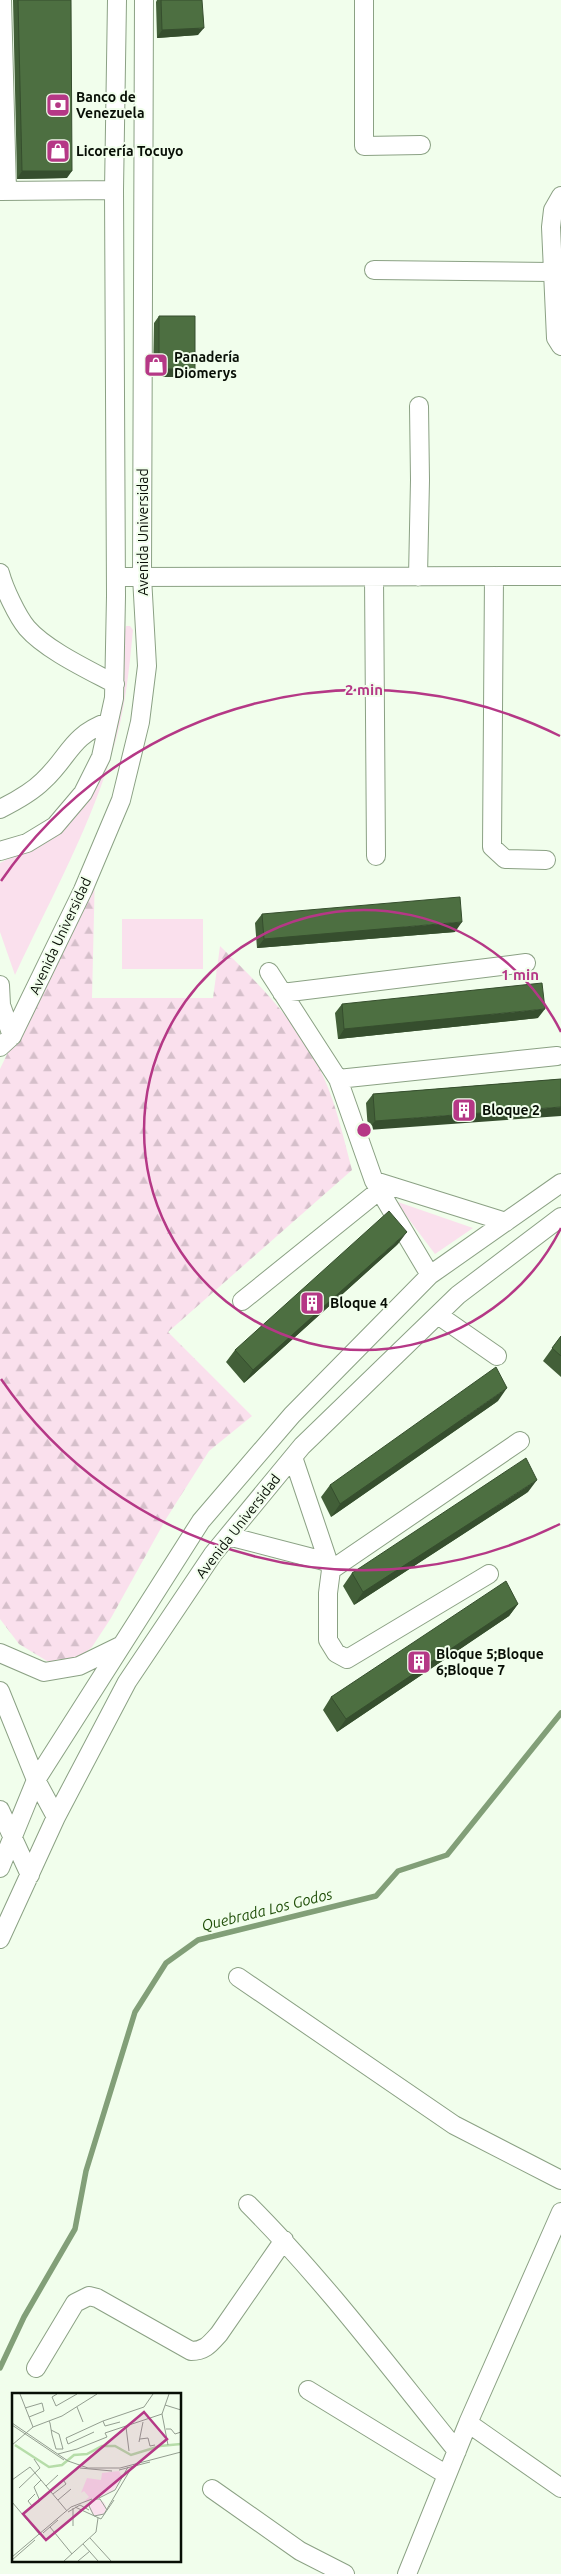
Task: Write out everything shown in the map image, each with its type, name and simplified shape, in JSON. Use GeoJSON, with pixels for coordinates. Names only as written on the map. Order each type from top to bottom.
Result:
{"type":"FeatureCollection","features":[{"type":"Feature","properties":{"kind":"street"},"geometry":{"type":"LineString","coordinates":[[2,0],[4,191],[114,190]]}},
{"type":"Feature","properties":{"kind":"street","name":"Avenida Universidad"},"geometry":{"type":"LineString","coordinates":[[0,851],[27,843],[55,826],[83,793],[101,757],[115,684],[114,190],[117,0]]}},
{"type":"Feature","properties":{"kind":"street","name":"Avenida Universidad"},"geometry":{"type":"LineString","coordinates":[[6,1042],[82,890],[121,800],[140,722],[147,666],[142,577],[144,0]]}},
{"type":"Feature","properties":{"kind":"street"},"geometry":{"type":"LineString","coordinates":[[364,0],[364,146],[421,145]]}},
{"type":"Feature","properties":{"kind":"street"},"geometry":{"type":"LineString","coordinates":[[561,196],[551,218],[551,272],[556,338],[561,346]]}},
{"type":"Feature","properties":{"kind":"street"},"geometry":{"type":"LineString","coordinates":[[374,270],[551,272]]}},
{"type":"Feature","properties":{"kind":"street"},"geometry":{"type":"LineString","coordinates":[[418,576],[419,406]]}},
{"type":"Feature","properties":{"kind":"street"},"geometry":{"type":"LineString","coordinates":[[0,573],[3,583],[28,628],[67,659],[115,684]]}},
{"type":"Feature","properties":{"kind":"street"},"geometry":{"type":"LineString","coordinates":[[374,576],[376,856]]}},
{"type":"Feature","properties":{"kind":"street"},"geometry":{"type":"LineString","coordinates":[[494,576],[492,847],[505,859],[546,860]]}},
{"type":"Feature","properties":{"kind":"street"},"geometry":{"type":"LineString","coordinates":[[116,577],[561,576]]}},
{"type":"Feature","properties":{"kind":"street"},"geometry":{"type":"LineString","coordinates":[[0,809],[42,782],[78,738],[91,728],[108,722]]}},
{"type":"Feature","properties":{"kind":"street"},"geometry":{"type":"LineString","coordinates":[[282,993],[526,963]]}},
{"type":"Feature","properties":{"kind":"street"},"geometry":{"type":"LineString","coordinates":[[269,972],[338,1079],[380,1186],[430,1276]]}},
{"type":"Feature","properties":{"kind":"street"},"geometry":{"type":"LineString","coordinates":[[0,985],[6,1042]]}},
{"type":"Feature","properties":{"kind":"street"},"geometry":{"type":"LineString","coordinates":[[338,1079],[557,1056]]}},
{"type":"Feature","properties":{"kind":"street","name":"Avenida Universidad"},"geometry":{"type":"LineString","coordinates":[[0,1868],[36,1780],[202,1521],[292,1415],[430,1276],[561,1183]]}},
{"type":"Feature","properties":{"kind":"street"},"geometry":{"type":"LineString","coordinates":[[380,1186],[506,1222]]}},
{"type":"Feature","properties":{"kind":"street"},"geometry":{"type":"LineString","coordinates":[[242,1301],[380,1186]]}},
{"type":"Feature","properties":{"kind":"street","name":"Avenida Universidad"},"geometry":{"type":"LineString","coordinates":[[0,1939],[56,1817],[127,1682],[213,1554],[293,1457],[458,1295],[561,1217]]}},
{"type":"Feature","properties":{"kind":"street"},"geometry":{"type":"LineString","coordinates":[[438,1315],[497,1356]]}},
{"type":"Feature","properties":{"kind":"street"},"geometry":{"type":"LineString","coordinates":[[228,1536],[330,1566],[520,1441]]}},
{"type":"Feature","properties":{"kind":"street"},"geometry":{"type":"LineString","coordinates":[[293,1457],[330,1566],[328,1640],[336,1653],[347,1659],[489,1574]]}},
{"type":"Feature","properties":{"kind":"street"},"geometry":{"type":"LineString","coordinates":[[0,1653],[44,1672],[79,1666],[122,1645]]}},
{"type":"Feature","properties":{"kind":"street"},"geometry":{"type":"LineString","coordinates":[[0,1691],[36,1780],[56,1817]]}},
{"type":"Feature","properties":{"kind":"street"},"geometry":{"type":"LineString","coordinates":[[0,1810],[30,1874]]}},
{"type":"Feature","properties":{"kind":"street"},"geometry":{"type":"LineString","coordinates":[[238,1977],[454,2125],[561,2180]]}},
{"type":"Feature","properties":{"kind":"street"},"geometry":{"type":"LineString","coordinates":[[248,2204],[284,2240],[457,2451]]}},
{"type":"Feature","properties":{"kind":"street"},"geometry":{"type":"LineString","coordinates":[[407,2574],[468,2423],[561,2212]]}},
{"type":"Feature","properties":{"kind":"street"},"geometry":{"type":"LineString","coordinates":[[36,2368],[75,2303],[89,2296],[97,2298],[191,2351],[200,2351],[209,2346],[219,2334],[284,2240]]}},
{"type":"Feature","properties":{"kind":"street"},"geometry":{"type":"LineString","coordinates":[[308,2390],[447,2474]]}},
{"type":"Feature","properties":{"kind":"street"},"geometry":{"type":"LineString","coordinates":[[468,2423],[561,2488]]}},
{"type":"Feature","properties":{"kind":"street"},"geometry":{"type":"LineString","coordinates":[[212,2488],[300,2551],[345,2574]]}},
{"type":"Feature","properties":{"kind":"green space"},"geometry":{"type":"Polygon","coordinates":[[[126,626],[130,626],[133,630],[126,692],[116,738],[103,782],[68,866],[15,975],[0,932],[0,863],[25,850],[53,828],[102,747],[126,626]]]}},
{"type":"Feature","properties":{"kind":"green space"},"geometry":{"type":"Polygon","coordinates":[[[95,871],[92,998],[213,998],[220,946],[250,975],[278,1007],[292,1024],[315,1059],[333,1100],[352,1170],[168,1332],[252,1416],[209,1451],[166,1519],[111,1618],[92,1647],[74,1662],[47,1661],[19,1644],[0,1619],[0,1069],[95,871]]]}},
{"type":"Feature","properties":{"kind":"green space"},"geometry":{"type":"Polygon","coordinates":[[[122,919],[203,919],[203,969],[122,969],[122,919]]]}},
{"type":"Feature","properties":{"kind":"green space"},"geometry":{"type":"Polygon","coordinates":[[[395,1201],[473,1228],[435,1254],[395,1201]]]}},
{"type":"Feature","properties":{"kind":"building"},"geometry":{"type":"Polygon","coordinates":[[[18,0],[71,0],[72,171],[22,171],[18,0]]]}},
{"type":"Feature","properties":{"kind":"building"},"geometry":{"type":"Polygon","coordinates":[[[161,0],[202,0],[204,28],[162,30],[161,0]]]}},
{"type":"Feature","properties":{"kind":"building"},"geometry":{"type":"Polygon","coordinates":[[[159,316],[195,316],[195,369],[159,369],[159,316]]]}},
{"type":"Feature","properties":{"kind":"building"},"geometry":{"type":"Polygon","coordinates":[[[460,897],[462,922],[264,939],[262,914],[460,897]]]}},
{"type":"Feature","properties":{"kind":"building"},"geometry":{"type":"Polygon","coordinates":[[[542,983],[545,1009],[344,1029],[342,1004],[542,983]]]}},
{"type":"Feature","properties":{"kind":"building","name":"Bloque 2"},"geometry":{"type":"Polygon","coordinates":[[[561,1079],[561,1107],[375,1121],[373,1094],[561,1079]]]}},
{"type":"Feature","properties":{"kind":"building","name":"Bloque 4"},"geometry":{"type":"Polygon","coordinates":[[[389,1211],[407,1232],[253,1370],[235,1350],[389,1211]]]}},
{"type":"Feature","properties":{"kind":"building"},"geometry":{"type":"Polygon","coordinates":[[[561,1336],[561,1356],[552,1348],[561,1336]]]}},
{"type":"Feature","properties":{"kind":"building"},"geometry":{"type":"Polygon","coordinates":[[[496,1367],[507,1388],[340,1504],[330,1485],[496,1367]]]}},
{"type":"Feature","properties":{"kind":"building"},"geometry":{"type":"Polygon","coordinates":[[[526,1458],[537,1480],[363,1592],[352,1573],[526,1458]]]}},
{"type":"Feature","properties":{"kind":"building","name":"Bloque 5;Bloque 6;Bloque 7"},"geometry":{"type":"Polygon","coordinates":[[[506,1581],[518,1604],[346,1719],[331,1697],[506,1581]]]}},
{"type":"Feature","properties":{"kind":"waterway","name":"Quebrada Los Godos"},"geometry":{"type":"LineString","coordinates":[[0,2368],[24,2317],[75,2229],[86,2171],[135,2012],[166,1963],[198,1940],[376,1896],[398,1871],[447,1855],[561,1713]]}},
{"type":"Feature","properties":{"kind":"place","name":"Banco de Venezuela"},"geometry":{"type":"Point","coordinates":[58,105]}},
{"type":"Feature","properties":{"kind":"place","name":"Licorería Tocuyo"},"geometry":{"type":"Point","coordinates":[58,151]}},
{"type":"Feature","properties":{"kind":"place","name":"Panadería Diomerys"},"geometry":{"type":"Point","coordinates":[156,365]}},
{"type":"Feature","properties":{"kind":"place","name":"Bloque 2"},"geometry":{"type":"Point","coordinates":[464,1110]}},
{"type":"Feature","properties":{"kind":"place","name":"Bloque 4"},"geometry":{"type":"Point","coordinates":[312,1303]}},
{"type":"Feature","properties":{"kind":"place","name":"Bloque 5;Bloque 6;Bloque 7"},"geometry":{"type":"Point","coordinates":[419,1662]}}]}
